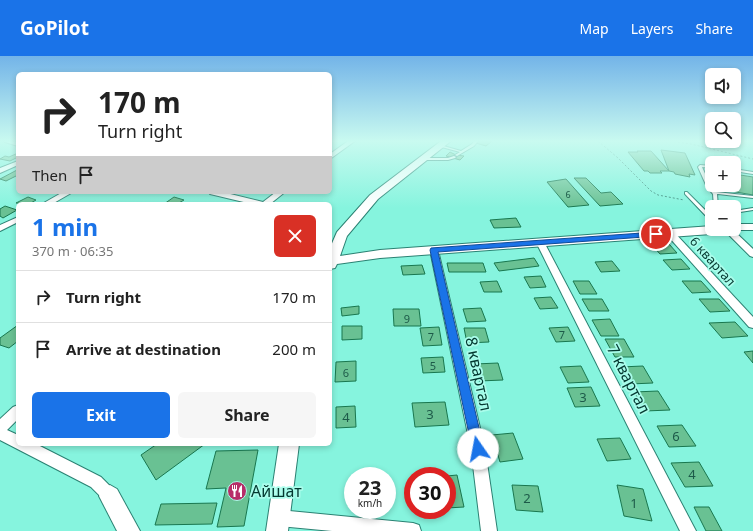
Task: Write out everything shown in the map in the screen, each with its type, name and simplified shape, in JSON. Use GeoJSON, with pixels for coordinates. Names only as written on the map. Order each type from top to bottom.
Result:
{"type":"FeatureCollection","features":[{"type":"Feature","properties":{"kind":"street"},"geometry":{"type":"LineString","coordinates":[[332,260],[341,235],[374,197],[418,163]]}},
{"type":"Feature","properties":{"kind":"street"},"geometry":{"type":"LineString","coordinates":[[0,171],[16,164]]}},
{"type":"Feature","properties":{"kind":"street"},"geometry":{"type":"LineString","coordinates":[[50,202],[65,194]]}},
{"type":"Feature","properties":{"kind":"street"},"geometry":{"type":"LineString","coordinates":[[221,194],[253,202]]}},
{"type":"Feature","properties":{"kind":"street"},"geometry":{"type":"LineString","coordinates":[[267,202],[278,194]]}},
{"type":"Feature","properties":{"kind":"street"},"geometry":{"type":"LineString","coordinates":[[0,228],[16,220]]}},
{"type":"Feature","properties":{"kind":"street"},"geometry":{"type":"LineString","coordinates":[[741,228],[753,227]]}},
{"type":"Feature","properties":{"kind":"street"},"geometry":{"type":"LineString","coordinates":[[332,263],[380,254],[705,230]]}},
{"type":"Feature","properties":{"kind":"street","name":"6 квартал"},"geometry":{"type":"LineString","coordinates":[[670,233],[753,324]]}},
{"type":"Feature","properties":{"kind":"street"},"geometry":{"type":"LineString","coordinates":[[734,236],[753,254]]}},
{"type":"Feature","properties":{"kind":"street","name":"7 квартал"},"geometry":{"type":"LineString","coordinates":[[540,242],[688,531]]}},
{"type":"Feature","properties":{"kind":"street","name":"8 квартал"},"geometry":{"type":"LineString","coordinates":[[434,250],[478,449],[489,531]]}},
{"type":"Feature","properties":{"kind":"street"},"geometry":{"type":"LineString","coordinates":[[0,427],[16,413]]}},
{"type":"Feature","properties":{"kind":"street"},"geometry":{"type":"LineString","coordinates":[[0,432],[16,441]]}},
{"type":"Feature","properties":{"kind":"street"},"geometry":{"type":"LineString","coordinates":[[26,446],[96,482],[110,496],[129,531]]}},
{"type":"Feature","properties":{"kind":"street"},"geometry":{"type":"LineString","coordinates":[[289,446],[275,527],[413,531]]}},
{"type":"Feature","properties":{"kind":"lane"},"geometry":{"type":"LineString","coordinates":[[705,166],[701,166],[700,168],[705,179]]}},
{"type":"Feature","properties":{"kind":"lane"},"geometry":{"type":"LineString","coordinates":[[741,171],[753,173]]}},
{"type":"Feature","properties":{"kind":"lane"},"geometry":{"type":"LineString","coordinates":[[686,193],[705,209]]}},
{"type":"Feature","properties":{"kind":"lane"},"geometry":{"type":"LineString","coordinates":[[715,200],[715,194],[727,193],[753,197]]}},
{"type":"Feature","properties":{"kind":"lane"},"geometry":{"type":"LineString","coordinates":[[741,211],[753,209]]}},
{"type":"Feature","properties":{"kind":"path"},"geometry":{"type":"LineString","coordinates":[[623,163],[651,192],[658,195],[696,202]]}},
{"type":"Feature","properties":{"kind":"building"},"geometry":{"type":"Polygon","coordinates":[[[637,163],[662,163],[669,171],[660,171],[662,173],[650,173],[648,171],[644,171],[637,163]]]}},
{"type":"Feature","properties":{"kind":"building"},"geometry":{"type":"Polygon","coordinates":[[[666,163],[690,163],[695,175],[689,174],[690,177],[675,174],[674,172],[669,171],[666,163]]]}},
{"type":"Feature","properties":{"kind":"building"},"geometry":{"type":"Polygon","coordinates":[[[16,171],[16,176],[6,181],[0,179],[16,171]]]}},
{"type":"Feature","properties":{"kind":"building"},"geometry":{"type":"Polygon","coordinates":[[[741,175],[753,177],[753,195],[736,192],[741,192],[741,175]]]}},
{"type":"Feature","properties":{"kind":"building"},"geometry":{"type":"Polygon","coordinates":[[[574,178],[586,178],[601,193],[611,192],[623,204],[600,206],[574,178]]]}},
{"type":"Feature","properties":{"kind":"building"},"geometry":{"type":"Polygon","coordinates":[[[566,179],[589,205],[568,207],[547,182],[566,179]]]}},
{"type":"Feature","properties":{"kind":"building"},"geometry":{"type":"Polygon","coordinates":[[[28,197],[36,200],[32,202],[18,202],[28,197]]]}},
{"type":"Feature","properties":{"kind":"building"},"geometry":{"type":"Polygon","coordinates":[[[174,197],[184,200],[180,202],[167,202],[174,197]]]}},
{"type":"Feature","properties":{"kind":"building"},"geometry":{"type":"Polygon","coordinates":[[[5,206],[16,211],[3,218],[0,216],[0,209],[5,206]]]}},
{"type":"Feature","properties":{"kind":"building"},"geometry":{"type":"Polygon","coordinates":[[[516,218],[521,227],[494,228],[490,220],[516,218]]]}},
{"type":"Feature","properties":{"kind":"building"},"geometry":{"type":"Polygon","coordinates":[[[669,244],[677,253],[660,254],[652,245],[669,244]]]}},
{"type":"Feature","properties":{"kind":"building"},"geometry":{"type":"Polygon","coordinates":[[[534,258],[539,266],[499,271],[494,263],[534,258]]]}},
{"type":"Feature","properties":{"kind":"building"},"geometry":{"type":"Polygon","coordinates":[[[681,259],[690,269],[672,270],[663,260],[681,259]]]}},
{"type":"Feature","properties":{"kind":"building"},"geometry":{"type":"Polygon","coordinates":[[[612,261],[620,271],[601,272],[595,262],[612,261]]]}},
{"type":"Feature","properties":{"kind":"building"},"geometry":{"type":"Polygon","coordinates":[[[447,263],[483,263],[486,272],[449,272],[447,263]]]}},
{"type":"Feature","properties":{"kind":"building"},"geometry":{"type":"Polygon","coordinates":[[[422,265],[425,274],[403,275],[401,266],[422,265]]]}},
{"type":"Feature","properties":{"kind":"building"},"geometry":{"type":"Polygon","coordinates":[[[541,276],[546,287],[530,288],[524,277],[541,276]]]}},
{"type":"Feature","properties":{"kind":"building"},"geometry":{"type":"Polygon","coordinates":[[[497,281],[502,292],[484,292],[480,282],[497,281]]]}},
{"type":"Feature","properties":{"kind":"building"},"geometry":{"type":"Polygon","coordinates":[[[573,281],[589,281],[597,294],[580,294],[573,281]]]}},
{"type":"Feature","properties":{"kind":"building"},"geometry":{"type":"Polygon","coordinates":[[[682,281],[701,281],[711,292],[692,293],[682,281]]]}},
{"type":"Feature","properties":{"kind":"building"},"geometry":{"type":"Polygon","coordinates":[[[551,297],[558,308],[540,309],[534,298],[551,297]]]}},
{"type":"Feature","properties":{"kind":"building"},"geometry":{"type":"Polygon","coordinates":[[[582,299],[602,299],[609,311],[589,311],[582,299]]]}},
{"type":"Feature","properties":{"kind":"building"},"geometry":{"type":"Polygon","coordinates":[[[699,299],[719,299],[730,311],[710,312],[699,299]]]}},
{"type":"Feature","properties":{"kind":"building"},"geometry":{"type":"Polygon","coordinates":[[[359,306],[359,314],[342,316],[341,308],[359,306]]]}},
{"type":"Feature","properties":{"kind":"building"},"geometry":{"type":"Polygon","coordinates":[[[481,308],[486,321],[467,322],[463,309],[481,308]]]}},
{"type":"Feature","properties":{"kind":"building"},"geometry":{"type":"Polygon","coordinates":[[[393,309],[419,309],[421,326],[394,326],[393,309]]]}},
{"type":"Feature","properties":{"kind":"building"},"geometry":{"type":"Polygon","coordinates":[[[610,319],[619,336],[601,336],[592,320],[610,319]]]}},
{"type":"Feature","properties":{"kind":"building"},"geometry":{"type":"Polygon","coordinates":[[[735,322],[748,336],[722,338],[709,323],[735,322]]]}},
{"type":"Feature","properties":{"kind":"building"},"geometry":{"type":"Polygon","coordinates":[[[16,326],[16,343],[9,348],[0,345],[0,338],[16,326]]]}},
{"type":"Feature","properties":{"kind":"building"},"geometry":{"type":"Polygon","coordinates":[[[342,326],[362,326],[362,339],[342,340],[342,326]]]}},
{"type":"Feature","properties":{"kind":"building"},"geometry":{"type":"Polygon","coordinates":[[[439,327],[442,345],[423,346],[420,328],[439,327]]]}},
{"type":"Feature","properties":{"kind":"building"},"geometry":{"type":"Polygon","coordinates":[[[568,327],[575,341],[556,342],[549,328],[568,327]]]}},
{"type":"Feature","properties":{"kind":"building"},"geometry":{"type":"Polygon","coordinates":[[[464,328],[485,328],[489,342],[467,343],[464,328]]]}},
{"type":"Feature","properties":{"kind":"building"},"geometry":{"type":"Polygon","coordinates":[[[605,339],[624,339],[634,357],[615,357],[605,339]]]}},
{"type":"Feature","properties":{"kind":"building"},"geometry":{"type":"Polygon","coordinates":[[[753,351],[753,363],[744,352],[753,351]]]}},
{"type":"Feature","properties":{"kind":"building"},"geometry":{"type":"Polygon","coordinates":[[[443,357],[445,372],[423,373],[421,358],[443,357]]]}},
{"type":"Feature","properties":{"kind":"building"},"geometry":{"type":"Polygon","coordinates":[[[356,361],[356,381],[335,382],[336,362],[356,361]]]}},
{"type":"Feature","properties":{"kind":"building"},"geometry":{"type":"Polygon","coordinates":[[[498,363],[503,380],[479,381],[475,364],[498,363]]]}},
{"type":"Feature","properties":{"kind":"building"},"geometry":{"type":"Polygon","coordinates":[[[581,366],[589,382],[568,383],[560,367],[581,366]]]}},
{"type":"Feature","properties":{"kind":"building"},"geometry":{"type":"Polygon","coordinates":[[[643,366],[653,383],[630,384],[620,367],[643,366]]]}},
{"type":"Feature","properties":{"kind":"building"},"geometry":{"type":"Polygon","coordinates":[[[591,387],[600,406],[575,407],[567,388],[591,387]]]}},
{"type":"Feature","properties":{"kind":"building"},"geometry":{"type":"Polygon","coordinates":[[[658,391],[670,410],[645,411],[634,392],[658,391]]]}},
{"type":"Feature","properties":{"kind":"building"},"geometry":{"type":"Polygon","coordinates":[[[445,402],[449,425],[415,427],[412,403],[445,402]]]}},
{"type":"Feature","properties":{"kind":"building"},"geometry":{"type":"Polygon","coordinates":[[[355,406],[356,427],[336,428],[336,407],[355,406]]]}},
{"type":"Feature","properties":{"kind":"building"},"geometry":{"type":"Polygon","coordinates":[[[682,425],[696,446],[669,447],[657,426],[682,425]]]}},
{"type":"Feature","properties":{"kind":"building"},"geometry":{"type":"Polygon","coordinates":[[[513,433],[523,459],[500,462],[492,435],[513,433]]]}},
{"type":"Feature","properties":{"kind":"building"},"geometry":{"type":"Polygon","coordinates":[[[620,438],[631,459],[607,461],[597,439],[620,438]]]}},
{"type":"Feature","properties":{"kind":"building"},"geometry":{"type":"Polygon","coordinates":[[[154,446],[202,446],[156,480],[141,455],[154,446]]]}},
{"type":"Feature","properties":{"kind":"building"},"geometry":{"type":"Polygon","coordinates":[[[258,450],[244,526],[217,527],[226,488],[206,489],[216,451],[258,450]]]}},
{"type":"Feature","properties":{"kind":"building"},"geometry":{"type":"Polygon","coordinates":[[[699,462],[713,486],[685,487],[671,463],[699,462]]]}},
{"type":"Feature","properties":{"kind":"building"},"geometry":{"type":"Polygon","coordinates":[[[457,475],[464,507],[456,507],[457,475]]]}},
{"type":"Feature","properties":{"kind":"building"},"geometry":{"type":"Polygon","coordinates":[[[512,485],[538,486],[543,512],[516,510],[512,485]]]}},
{"type":"Feature","properties":{"kind":"building"},"geometry":{"type":"Polygon","coordinates":[[[617,485],[643,489],[652,521],[624,516],[617,485]]]}},
{"type":"Feature","properties":{"kind":"building"},"geometry":{"type":"Polygon","coordinates":[[[217,503],[212,524],[155,525],[161,504],[217,503]]]}},
{"type":"Feature","properties":{"kind":"building"},"geometry":{"type":"Polygon","coordinates":[[[694,507],[709,507],[722,531],[706,531],[694,507]]]}},
{"type":"Feature","properties":{"kind":"place","name":"Айшат"},"geometry":{"type":"Point","coordinates":[237,491]}},
{"type":"Feature","properties":{"kind":"route"},"geometry":{"type":"LineString","coordinates":[[478,449],[434,250],[656,234]]}}]}
